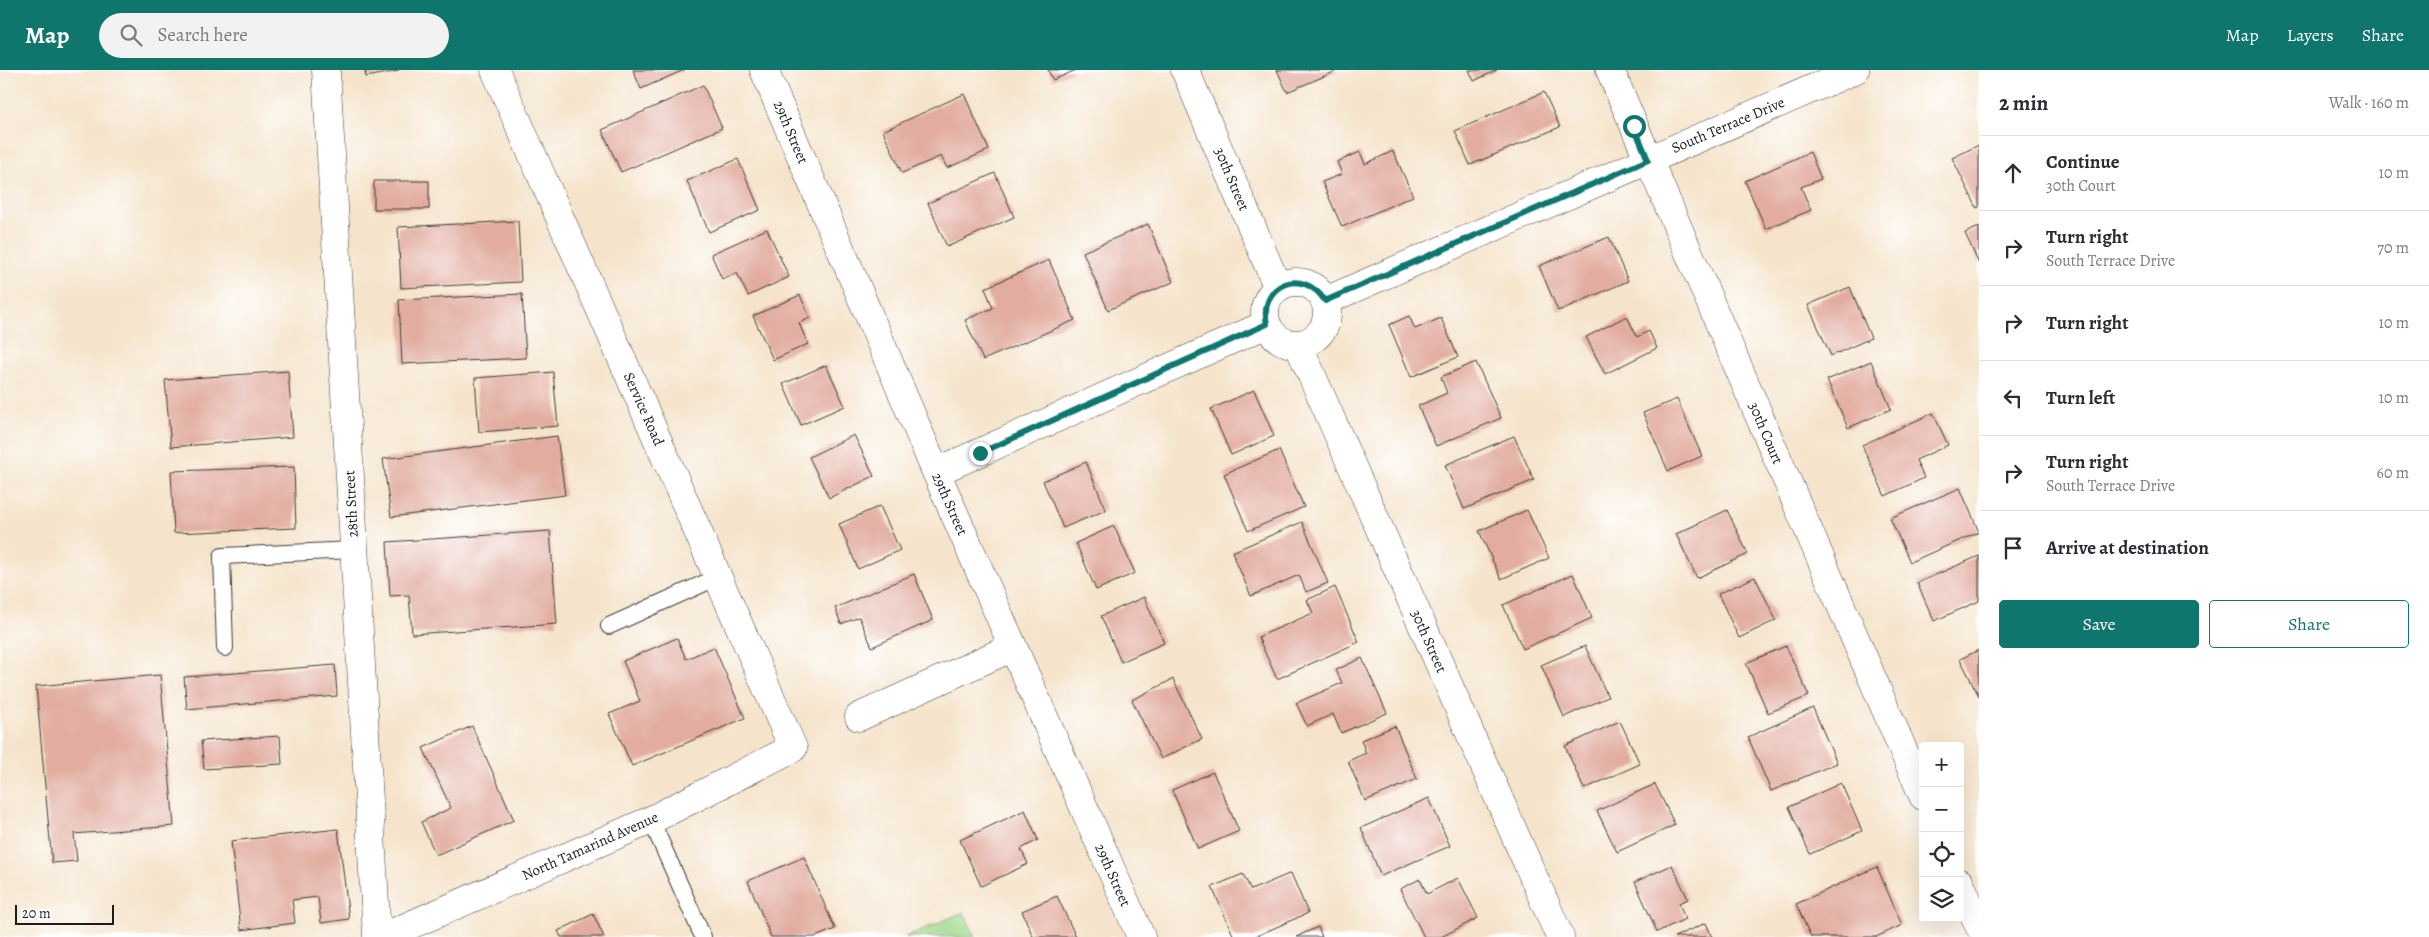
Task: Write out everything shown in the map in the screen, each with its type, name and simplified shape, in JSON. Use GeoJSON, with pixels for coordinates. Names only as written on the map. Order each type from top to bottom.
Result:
{"type":"FeatureCollection","features":[{"type":"Feature","properties":{"kind":"street","name":"28th Street"},"geometry":{"type":"LineString","coordinates":[[326,70],[377,937]]}},
{"type":"Feature","properties":{"kind":"street","name":"Service Road"},"geometry":{"type":"LineString","coordinates":[[496,70],[793,748]]}},
{"type":"Feature","properties":{"kind":"street","name":"29th Street"},"geometry":{"type":"LineString","coordinates":[[764,70],[936,472],[1141,937]]}},
{"type":"Feature","properties":{"kind":"street","name":"30th Street"},"geometry":{"type":"LineString","coordinates":[[1185,70],[1278,288]]}},
{"type":"Feature","properties":{"kind":"street","name":"30th Court"},"geometry":{"type":"LineString","coordinates":[[1610,70],[1919,787]]}},
{"type":"Feature","properties":{"kind":"street","name":"South Terrace Drive"},"geometry":{"type":"LineString","coordinates":[[1325,301],[1855,70]]}},
{"type":"Feature","properties":{"kind":"street"},"geometry":{"type":"LineString","coordinates":[[1295,282],[1305,283],[1313,287],[1325,301],[1328,310],[1323,330],[1308,342],[1298,344],[1279,340],[1267,324],[1266,304],[1278,288],[1295,282]]}},
{"type":"Feature","properties":{"kind":"street"},"geometry":{"type":"LineString","coordinates":[[936,472],[1267,324]]}},
{"type":"Feature","properties":{"kind":"street","name":"30th Street"},"geometry":{"type":"LineString","coordinates":[[1298,344],[1560,937]]}},
{"type":"Feature","properties":{"kind":"street"},"geometry":{"type":"LineString","coordinates":[[860,717],[1013,647]]}},
{"type":"Feature","properties":{"kind":"street","name":"North Tamarind Avenue"},"geometry":{"type":"LineString","coordinates":[[384,937],[651,820],[793,748]]}},
{"type":"Feature","properties":{"kind":"street"},"geometry":{"type":"LineString","coordinates":[[1964,892],[1979,926]]}},
{"type":"Feature","properties":{"kind":"lane"},"geometry":{"type":"LineString","coordinates":[[225,648],[222,556],[354,550]]}},
{"type":"Feature","properties":{"kind":"lane"},"geometry":{"type":"LineString","coordinates":[[608,626],[718,577]]}},
{"type":"Feature","properties":{"kind":"lane"},"geometry":{"type":"LineString","coordinates":[[651,820],[703,937]]}},
{"type":"Feature","properties":{"kind":"green space"},"geometry":{"type":"Polygon","coordinates":[[[964,912],[975,937],[905,937],[964,912]]]}},
{"type":"Feature","properties":{"kind":"building"},"geometry":{"type":"Polygon","coordinates":[[[365,70],[398,70],[398,71],[366,77],[365,70]]]}},
{"type":"Feature","properties":{"kind":"building"},"geometry":{"type":"Polygon","coordinates":[[[633,70],[684,70],[641,89],[633,70]]]}},
{"type":"Feature","properties":{"kind":"building"},"geometry":{"type":"Polygon","coordinates":[[[1048,70],[1076,70],[1053,80],[1048,70]]]}},
{"type":"Feature","properties":{"kind":"building"},"geometry":{"type":"Polygon","coordinates":[[[1277,70],[1339,70],[1287,92],[1277,70]]]}},
{"type":"Feature","properties":{"kind":"building"},"geometry":{"type":"Polygon","coordinates":[[[1469,70],[1497,70],[1474,81],[1469,70]]]}},
{"type":"Feature","properties":{"kind":"building"},"geometry":{"type":"Polygon","coordinates":[[[703,85],[722,128],[621,172],[602,130],[703,85]]]}},
{"type":"Feature","properties":{"kind":"building"},"geometry":{"type":"Polygon","coordinates":[[[1544,92],[1560,127],[1470,165],[1455,131],[1544,92]]]}},
{"type":"Feature","properties":{"kind":"building"},"geometry":{"type":"Polygon","coordinates":[[[964,94],[989,150],[947,168],[941,156],[902,173],[883,131],[964,94]]]}},
{"type":"Feature","properties":{"kind":"building"},"geometry":{"type":"Polygon","coordinates":[[[1979,145],[1979,207],[1977,208],[1952,158],[1979,145]]]}},
{"type":"Feature","properties":{"kind":"building"},"geometry":{"type":"Polygon","coordinates":[[[1393,151],[1413,196],[1342,227],[1322,182],[1342,174],[1337,162],[1360,152],[1365,164],[1393,151]]]}},
{"type":"Feature","properties":{"kind":"building"},"geometry":{"type":"Polygon","coordinates":[[[1810,152],[1821,179],[1801,187],[1811,210],[1766,229],[1745,181],[1810,152]]]}},
{"type":"Feature","properties":{"kind":"building"},"geometry":{"type":"Polygon","coordinates":[[[738,159],[760,210],[709,232],[687,181],[738,159]]]}},
{"type":"Feature","properties":{"kind":"building"},"geometry":{"type":"Polygon","coordinates":[[[995,173],[1014,217],[947,247],[928,203],[995,173]]]}},
{"type":"Feature","properties":{"kind":"building"},"geometry":{"type":"Polygon","coordinates":[[[374,181],[429,181],[429,209],[374,209],[374,181]]]}},
{"type":"Feature","properties":{"kind":"building"},"geometry":{"type":"Polygon","coordinates":[[[518,221],[521,282],[401,288],[398,227],[518,221]]]}},
{"type":"Feature","properties":{"kind":"building"},"geometry":{"type":"Polygon","coordinates":[[[1148,224],[1173,282],[1108,310],[1083,252],[1148,224]]]}},
{"type":"Feature","properties":{"kind":"building"},"geometry":{"type":"Polygon","coordinates":[[[1979,227],[1979,264],[1965,233],[1979,227]]]}},
{"type":"Feature","properties":{"kind":"building"},"geometry":{"type":"Polygon","coordinates":[[[767,229],[789,277],[748,296],[737,273],[722,279],[711,254],[767,229]]]}},
{"type":"Feature","properties":{"kind":"building"},"geometry":{"type":"Polygon","coordinates":[[[1609,237],[1628,281],[1558,311],[1539,266],[1609,237]]]}},
{"type":"Feature","properties":{"kind":"building"},"geometry":{"type":"Polygon","coordinates":[[[1049,260],[1075,320],[983,360],[965,320],[993,308],[985,288],[1049,260]]]}},
{"type":"Feature","properties":{"kind":"building"},"geometry":{"type":"Polygon","coordinates":[[[1850,287],[1871,338],[1831,356],[1808,305],[1850,287]]]}},
{"type":"Feature","properties":{"kind":"building"},"geometry":{"type":"Polygon","coordinates":[[[522,294],[526,358],[402,364],[399,300],[522,294]]]}},
{"type":"Feature","properties":{"kind":"building"},"geometry":{"type":"Polygon","coordinates":[[[800,295],[810,318],[799,323],[808,344],[773,360],[753,316],[800,295]]]}},
{"type":"Feature","properties":{"kind":"building"},"geometry":{"type":"Polygon","coordinates":[[[1409,316],[1415,329],[1441,318],[1458,357],[1411,377],[1389,325],[1409,316]]]}},
{"type":"Feature","properties":{"kind":"building"},"geometry":{"type":"Polygon","coordinates":[[[1627,316],[1637,337],[1649,331],[1657,348],[1605,374],[1586,337],[1627,316]]]}},
{"type":"Feature","properties":{"kind":"building"},"geometry":{"type":"Polygon","coordinates":[[[1871,361],[1891,409],[1848,428],[1827,380],[1871,361]]]}},
{"type":"Feature","properties":{"kind":"building"},"geometry":{"type":"Polygon","coordinates":[[[1476,362],[1501,418],[1436,446],[1418,406],[1447,393],[1441,377],[1476,362]]]}},
{"type":"Feature","properties":{"kind":"building"},"geometry":{"type":"Polygon","coordinates":[[[826,365],[845,406],[801,425],[783,384],[826,365]]]}},
{"type":"Feature","properties":{"kind":"building"},"geometry":{"type":"Polygon","coordinates":[[[288,371],[293,437],[171,447],[165,380],[288,371]]]}},
{"type":"Feature","properties":{"kind":"building"},"geometry":{"type":"Polygon","coordinates":[[[553,372],[558,426],[479,432],[475,378],[553,372]]]}},
{"type":"Feature","properties":{"kind":"building"},"geometry":{"type":"Polygon","coordinates":[[[1254,390],[1274,436],[1231,455],[1211,409],[1254,390]]]}},
{"type":"Feature","properties":{"kind":"building"},"geometry":{"type":"Polygon","coordinates":[[[1677,399],[1702,456],[1668,471],[1643,413],[1677,399]]]}},
{"type":"Feature","properties":{"kind":"building"},"geometry":{"type":"Polygon","coordinates":[[[1933,413],[1948,445],[1916,460],[1924,478],[1885,496],[1862,445],[1933,413]]]}},
{"type":"Feature","properties":{"kind":"building"},"geometry":{"type":"Polygon","coordinates":[[[854,435],[874,476],[829,498],[809,457],[854,435]]]}},
{"type":"Feature","properties":{"kind":"building"},"geometry":{"type":"Polygon","coordinates":[[[557,436],[565,495],[391,517],[383,459],[557,436]]]}},
{"type":"Feature","properties":{"kind":"building"},"geometry":{"type":"Polygon","coordinates":[[[1514,436],[1534,480],[1464,509],[1445,465],[1514,436]]]}},
{"type":"Feature","properties":{"kind":"building"},"geometry":{"type":"Polygon","coordinates":[[[1279,450],[1304,507],[1248,531],[1224,474],[1279,450]]]}},
{"type":"Feature","properties":{"kind":"building"},"geometry":{"type":"Polygon","coordinates":[[[1086,462],[1106,510],[1063,528],[1043,481],[1086,462]]]}},
{"type":"Feature","properties":{"kind":"building"},"geometry":{"type":"Polygon","coordinates":[[[294,467],[296,528],[174,533],[171,471],[294,467]]]}},
{"type":"Feature","properties":{"kind":"building"},"geometry":{"type":"Polygon","coordinates":[[[1960,488],[1979,532],[1910,562],[1890,518],[1960,488]]]}},
{"type":"Feature","properties":{"kind":"building"},"geometry":{"type":"Polygon","coordinates":[[[880,506],[900,550],[858,569],[839,524],[880,506]]]}},
{"type":"Feature","properties":{"kind":"building"},"geometry":{"type":"Polygon","coordinates":[[[1527,510],[1549,558],[1501,579],[1479,531],[1527,510]]]}},
{"type":"Feature","properties":{"kind":"building"},"geometry":{"type":"Polygon","coordinates":[[[1727,510],[1748,554],[1697,578],[1676,534],[1727,510]]]}},
{"type":"Feature","properties":{"kind":"building"},"geometry":{"type":"Polygon","coordinates":[[[1302,522],[1328,583],[1306,592],[1299,575],[1251,596],[1232,552],[1302,522]]]}},
{"type":"Feature","properties":{"kind":"building"},"geometry":{"type":"Polygon","coordinates":[[[1114,526],[1135,573],[1096,590],[1076,543],[1114,526]]]}},
{"type":"Feature","properties":{"kind":"building"},"geometry":{"type":"Polygon","coordinates":[[[550,531],[557,624],[412,634],[409,595],[390,596],[387,542],[550,531]]]}},
{"type":"Feature","properties":{"kind":"building"},"geometry":{"type":"Polygon","coordinates":[[[1979,556],[1979,601],[1934,621],[1917,583],[1979,556]]]}},
{"type":"Feature","properties":{"kind":"building"},"geometry":{"type":"Polygon","coordinates":[[[914,574],[933,620],[872,647],[859,617],[841,624],[835,608],[914,574]]]}},
{"type":"Feature","properties":{"kind":"building"},"geometry":{"type":"Polygon","coordinates":[[[1573,574],[1592,618],[1523,649],[1503,605],[1573,574]]]}},
{"type":"Feature","properties":{"kind":"building"},"geometry":{"type":"Polygon","coordinates":[[[1755,577],[1776,620],[1739,638],[1718,594],[1755,577]]]}},
{"type":"Feature","properties":{"kind":"building"},"geometry":{"type":"Polygon","coordinates":[[[1335,587],[1359,642],[1277,679],[1258,637],[1313,613],[1307,600],[1335,587]]]}},
{"type":"Feature","properties":{"kind":"building"},"geometry":{"type":"Polygon","coordinates":[[[1144,597],[1164,643],[1121,662],[1101,616],[1144,597]]]}},
{"type":"Feature","properties":{"kind":"building"},"geometry":{"type":"Polygon","coordinates":[[[677,638],[686,659],[714,647],[745,718],[632,766],[609,714],[640,701],[623,661],[677,638]]]}},
{"type":"Feature","properties":{"kind":"building"},"geometry":{"type":"Polygon","coordinates":[[[1585,646],[1608,697],[1564,717],[1541,665],[1585,646]]]}},
{"type":"Feature","properties":{"kind":"building"},"geometry":{"type":"Polygon","coordinates":[[[1786,646],[1809,696],[1768,713],[1746,663],[1786,646]]]}},
{"type":"Feature","properties":{"kind":"building"},"geometry":{"type":"Polygon","coordinates":[[[1979,650],[1979,696],[1960,659],[1979,650]]]}},
{"type":"Feature","properties":{"kind":"building"},"geometry":{"type":"Polygon","coordinates":[[[1362,658],[1387,713],[1341,733],[1333,714],[1307,726],[1296,703],[1342,683],[1336,670],[1362,658]]]}},
{"type":"Feature","properties":{"kind":"building"},"geometry":{"type":"Polygon","coordinates":[[[335,665],[337,696],[187,709],[184,677],[335,665]]]}},
{"type":"Feature","properties":{"kind":"building"},"geometry":{"type":"Polygon","coordinates":[[[160,675],[174,826],[74,834],[77,861],[52,863],[36,686],[160,675]]]}},
{"type":"Feature","properties":{"kind":"building"},"geometry":{"type":"Polygon","coordinates":[[[1173,679],[1202,739],[1161,759],[1132,700],[1173,679]]]}},
{"type":"Feature","properties":{"kind":"building"},"geometry":{"type":"Polygon","coordinates":[[[1813,708],[1837,763],[1771,791],[1748,737],[1813,708]]]}},
{"type":"Feature","properties":{"kind":"building"},"geometry":{"type":"Polygon","coordinates":[[[1620,721],[1640,764],[1584,789],[1565,746],[1620,721]]]}},
{"type":"Feature","properties":{"kind":"building"},"geometry":{"type":"Polygon","coordinates":[[[472,726],[514,820],[436,855],[421,822],[451,808],[423,748],[472,726]]]}},
{"type":"Feature","properties":{"kind":"building"},"geometry":{"type":"Polygon","coordinates":[[[1395,726],[1417,779],[1365,801],[1348,761],[1366,753],[1361,740],[1395,726]]]}},
{"type":"Feature","properties":{"kind":"building"},"geometry":{"type":"Polygon","coordinates":[[[280,736],[282,764],[204,769],[201,741],[280,736]]]}},
{"type":"Feature","properties":{"kind":"building"},"geometry":{"type":"Polygon","coordinates":[[[1213,772],[1239,831],[1198,849],[1172,790],[1213,772]]]}},
{"type":"Feature","properties":{"kind":"building"},"geometry":{"type":"Polygon","coordinates":[[[1841,783],[1862,831],[1810,854],[1789,807],[1841,783]]]}},
{"type":"Feature","properties":{"kind":"building"},"geometry":{"type":"Polygon","coordinates":[[[1655,784],[1675,825],[1617,852],[1597,811],[1655,784]]]}},
{"type":"Feature","properties":{"kind":"building"},"geometry":{"type":"Polygon","coordinates":[[[1429,798],[1450,846],[1381,876],[1361,828],[1429,798]]]}},
{"type":"Feature","properties":{"kind":"building"},"geometry":{"type":"Polygon","coordinates":[[[1025,810],[1038,840],[1021,849],[1028,864],[981,886],[960,840],[1025,810]]]}},
{"type":"Feature","properties":{"kind":"building"},"geometry":{"type":"Polygon","coordinates":[[[338,829],[349,919],[321,923],[318,897],[292,900],[295,923],[241,930],[231,841],[338,829]]]}},
{"type":"Feature","properties":{"kind":"building"},"geometry":{"type":"Polygon","coordinates":[[[804,857],[835,929],[815,937],[771,937],[748,881],[804,857]]]}},
{"type":"Feature","properties":{"kind":"building"},"geometry":{"type":"Polygon","coordinates":[[[1672,865],[1688,899],[1679,903],[1685,919],[1657,932],[1635,882],[1672,865]]]}},
{"type":"Feature","properties":{"kind":"building"},"geometry":{"type":"Polygon","coordinates":[[[1877,867],[1902,925],[1876,937],[1811,937],[1796,904],[1877,867]]]}},
{"type":"Feature","properties":{"kind":"building"},"geometry":{"type":"Polygon","coordinates":[[[1291,873],[1308,913],[1254,937],[1234,937],[1212,887],[1243,874],[1251,890],[1291,873]]]}},
{"type":"Feature","properties":{"kind":"building"},"geometry":{"type":"Polygon","coordinates":[[[1458,878],[1478,918],[1441,937],[1424,937],[1400,889],[1420,879],[1427,894],[1458,878]]]}},
{"type":"Feature","properties":{"kind":"building"},"geometry":{"type":"Polygon","coordinates":[[[1057,896],[1076,937],[1033,937],[1022,911],[1057,896]]]}},
{"type":"Feature","properties":{"kind":"building"},"geometry":{"type":"Polygon","coordinates":[[[593,914],[604,937],[561,937],[558,931],[593,914]]]}},
{"type":"Feature","properties":{"kind":"building"},"geometry":{"type":"Polygon","coordinates":[[[1706,923],[1712,937],[1674,937],[1706,923]]]}},
{"type":"Feature","properties":{"kind":"building"},"geometry":{"type":"Polygon","coordinates":[[[1318,927],[1322,937],[1296,937],[1318,927]]]}},
{"type":"Feature","properties":{"kind":"route"},"geometry":{"type":"LineString","coordinates":[[980,453],[1267,324],[1266,304],[1271,295],[1286,283],[1305,283],[1320,293],[1325,301],[1648,160],[1634,126]]}}]}
